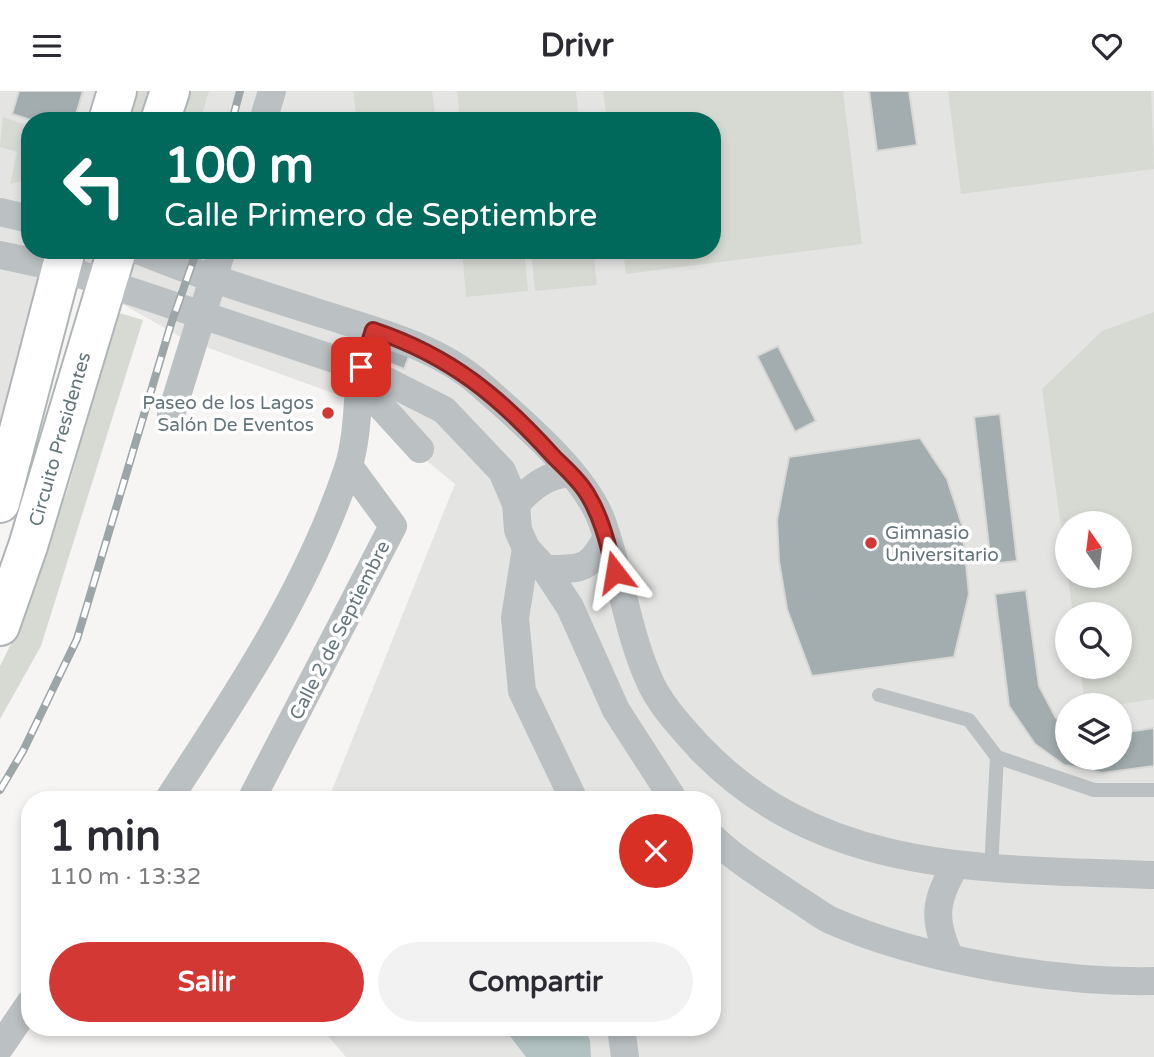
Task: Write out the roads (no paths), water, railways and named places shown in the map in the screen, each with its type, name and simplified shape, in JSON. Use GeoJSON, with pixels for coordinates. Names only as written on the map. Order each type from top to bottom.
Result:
{"type":"FeatureCollection","features":[{"type":"Feature","properties":{"kind":"main road"},"geometry":{"type":"LineString","coordinates":[[110,112],[117,91]]}},
{"type":"Feature","properties":{"kind":"main road"},"geometry":{"type":"LineString","coordinates":[[163,112],[170,91]]}},
{"type":"Feature","properties":{"kind":"main road","name":"Circuito Presidentes"},"geometry":{"type":"LineString","coordinates":[[0,503],[63,259]]}},
{"type":"Feature","properties":{"kind":"main road","name":"Circuito Presidentes"},"geometry":{"type":"LineString","coordinates":[[0,626],[28,546],[111,267]]}},
{"type":"Feature","properties":{"kind":"street"},"geometry":{"type":"LineString","coordinates":[[266,112],[272,91]]}},
{"type":"Feature","properties":{"kind":"street"},"geometry":{"type":"LineString","coordinates":[[0,212],[21,217]]}},
{"type":"Feature","properties":{"kind":"street"},"geometry":{"type":"LineString","coordinates":[[0,255],[21,256]]}},
{"type":"Feature","properties":{"kind":"street"},"geometry":{"type":"LineString","coordinates":[[63,259],[111,267],[202,315],[444,410],[502,471],[516,505],[518,530],[526,548],[545,569],[570,607],[616,710],[668,791]]}},
{"type":"Feature","properties":{"kind":"street"},"geometry":{"type":"LineString","coordinates":[[161,259],[213,279],[415,344],[477,382],[588,494],[607,537],[632,635],[648,679],[676,722],[731,779],[821,833],[864,847],[955,866],[1154,875]]}},
{"type":"Feature","properties":{"kind":"street"},"geometry":{"type":"LineString","coordinates":[[171,415],[219,259]]}},
{"type":"Feature","properties":{"kind":"street"},"geometry":{"type":"LineString","coordinates":[[175,791],[252,674],[311,555],[349,466],[360,375],[373,330]]}},
{"type":"Feature","properties":{"kind":"street"},"geometry":{"type":"LineString","coordinates":[[360,375],[420,449]]}},
{"type":"Feature","properties":{"kind":"street","name":"Calle 2 de Septiembre"},"geometry":{"type":"LineString","coordinates":[[256,791],[393,526],[349,466]]}},
{"type":"Feature","properties":{"kind":"street"},"geometry":{"type":"LineString","coordinates":[[516,505],[530,488],[554,475],[570,473]]}},
{"type":"Feature","properties":{"kind":"street"},"geometry":{"type":"LineString","coordinates":[[545,569],[580,569],[596,559],[607,537]]}},
{"type":"Feature","properties":{"kind":"street"},"geometry":{"type":"LineString","coordinates":[[526,548],[515,618],[522,691],[570,791]]}},
{"type":"Feature","properties":{"kind":"street"},"geometry":{"type":"LineString","coordinates":[[721,846],[829,919],[950,958],[1148,988]]}},
{"type":"Feature","properties":{"kind":"street"},"geometry":{"type":"LineString","coordinates":[[950,958],[939,934],[939,894],[955,866]]}},
{"type":"Feature","properties":{"kind":"street"},"geometry":{"type":"LineString","coordinates":[[0,1047],[21,1016]]}},
{"type":"Feature","properties":{"kind":"street"},"geometry":{"type":"LineString","coordinates":[[622,1036],[625,1057]]}},
{"type":"Feature","properties":{"kind":"lane"},"geometry":{"type":"LineString","coordinates":[[879,695],[969,720],[996,757],[1094,790],[1154,790]]}},
{"type":"Feature","properties":{"kind":"lane"},"geometry":{"type":"LineString","coordinates":[[991,868],[996,757]]}},
{"type":"Feature","properties":{"kind":"railway"},"geometry":{"type":"LineString","coordinates":[[234,112],[240,91]]}},
{"type":"Feature","properties":{"kind":"railway"},"geometry":{"type":"LineString","coordinates":[[0,790],[23,751],[77,639],[171,324],[194,259]]}},
{"type":"Feature","properties":{"kind":"place","name":"Paseo de los Lagos Salón De Eventos"},"geometry":{"type":"Point","coordinates":[328,413]}},
{"type":"Feature","properties":{"kind":"place","name":"Gimnasio Universitario"},"geometry":{"type":"Point","coordinates":[871,543]}}]}
